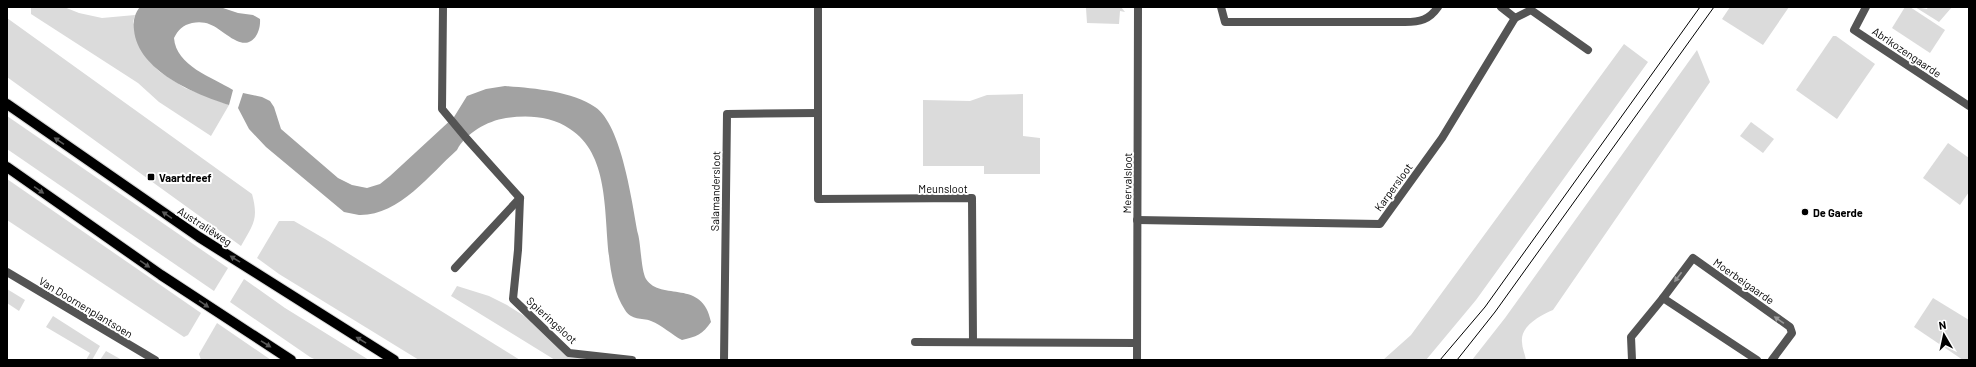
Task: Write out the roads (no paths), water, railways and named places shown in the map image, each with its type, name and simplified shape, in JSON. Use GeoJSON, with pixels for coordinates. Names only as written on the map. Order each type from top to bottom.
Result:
{"type":"FeatureCollection","features":[{"type":"Feature","properties":{"kind":"main road","name":"Australiëweg"},"geometry":{"type":"LineString","coordinates":[[7,104],[199,237],[394,360]]}},
{"type":"Feature","properties":{"kind":"main road"},"geometry":{"type":"LineString","coordinates":[[7,167],[241,329],[291,360]]}},
{"type":"Feature","properties":{"kind":"street"},"geometry":{"type":"LineString","coordinates":[[443,7],[442,108],[467,139],[520,198],[455,268]]}},
{"type":"Feature","properties":{"kind":"street"},"geometry":{"type":"LineString","coordinates":[[818,7],[818,113]]}},
{"type":"Feature","properties":{"kind":"street","name":"Meervalsloot"},"geometry":{"type":"LineString","coordinates":[[1137,360],[1138,7]]}},
{"type":"Feature","properties":{"kind":"street"},"geometry":{"type":"LineString","coordinates":[[1222,7],[1225,22],[1420,22],[1431,17],[1438,7]]}},
{"type":"Feature","properties":{"kind":"street"},"geometry":{"type":"LineString","coordinates":[[1501,7],[1515,18],[1531,10],[1588,50]]}},
{"type":"Feature","properties":{"kind":"street","name":"Abrikozengaarde"},"geometry":{"type":"LineString","coordinates":[[1866,7],[1854,30],[1969,106]]}},
{"type":"Feature","properties":{"kind":"street","name":"Karpersloot"},"geometry":{"type":"LineString","coordinates":[[1137,220],[1380,224],[1442,138],[1515,18]]}},
{"type":"Feature","properties":{"kind":"street","name":"Meunsloot"},"geometry":{"type":"LineString","coordinates":[[818,113],[818,199],[972,198],[973,342]]}},
{"type":"Feature","properties":{"kind":"street","name":"Salamandersloot"},"geometry":{"type":"LineString","coordinates":[[724,360],[727,114],[818,113]]}},
{"type":"Feature","properties":{"kind":"street","name":"Spieringsloot"},"geometry":{"type":"LineString","coordinates":[[520,198],[518,250],[513,299],[569,353],[632,360]]}},
{"type":"Feature","properties":{"kind":"street","name":"Moerbeigaarde"},"geometry":{"type":"LineString","coordinates":[[1632,360],[1632,337],[1693,258],[1790,327],[1792,332],[1772,360]]}},
{"type":"Feature","properties":{"kind":"street","name":"Van Doornenplantsoen"},"geometry":{"type":"LineString","coordinates":[[7,272],[154,360]]}},
{"type":"Feature","properties":{"kind":"street"},"geometry":{"type":"LineString","coordinates":[[1663,298],[1757,360]]}},
{"type":"Feature","properties":{"kind":"street"},"geometry":{"type":"LineString","coordinates":[[915,342],[1137,343]]}},
{"type":"Feature","properties":{"kind":"tram line"},"geometry":{"type":"LineString","coordinates":[[1440,360],[1485,307],[1700,7]]}},
{"type":"Feature","properties":{"kind":"tram line"},"geometry":{"type":"LineString","coordinates":[[1457,360],[1495,312],[1714,7]]}},
{"type":"Feature","properties":{"kind":"place","name":"Vaartdreef"},"geometry":{"type":"Point","coordinates":[151,177]}},
{"type":"Feature","properties":{"kind":"place","name":"De Gaerde"},"geometry":{"type":"Point","coordinates":[1805,212]}}]}
